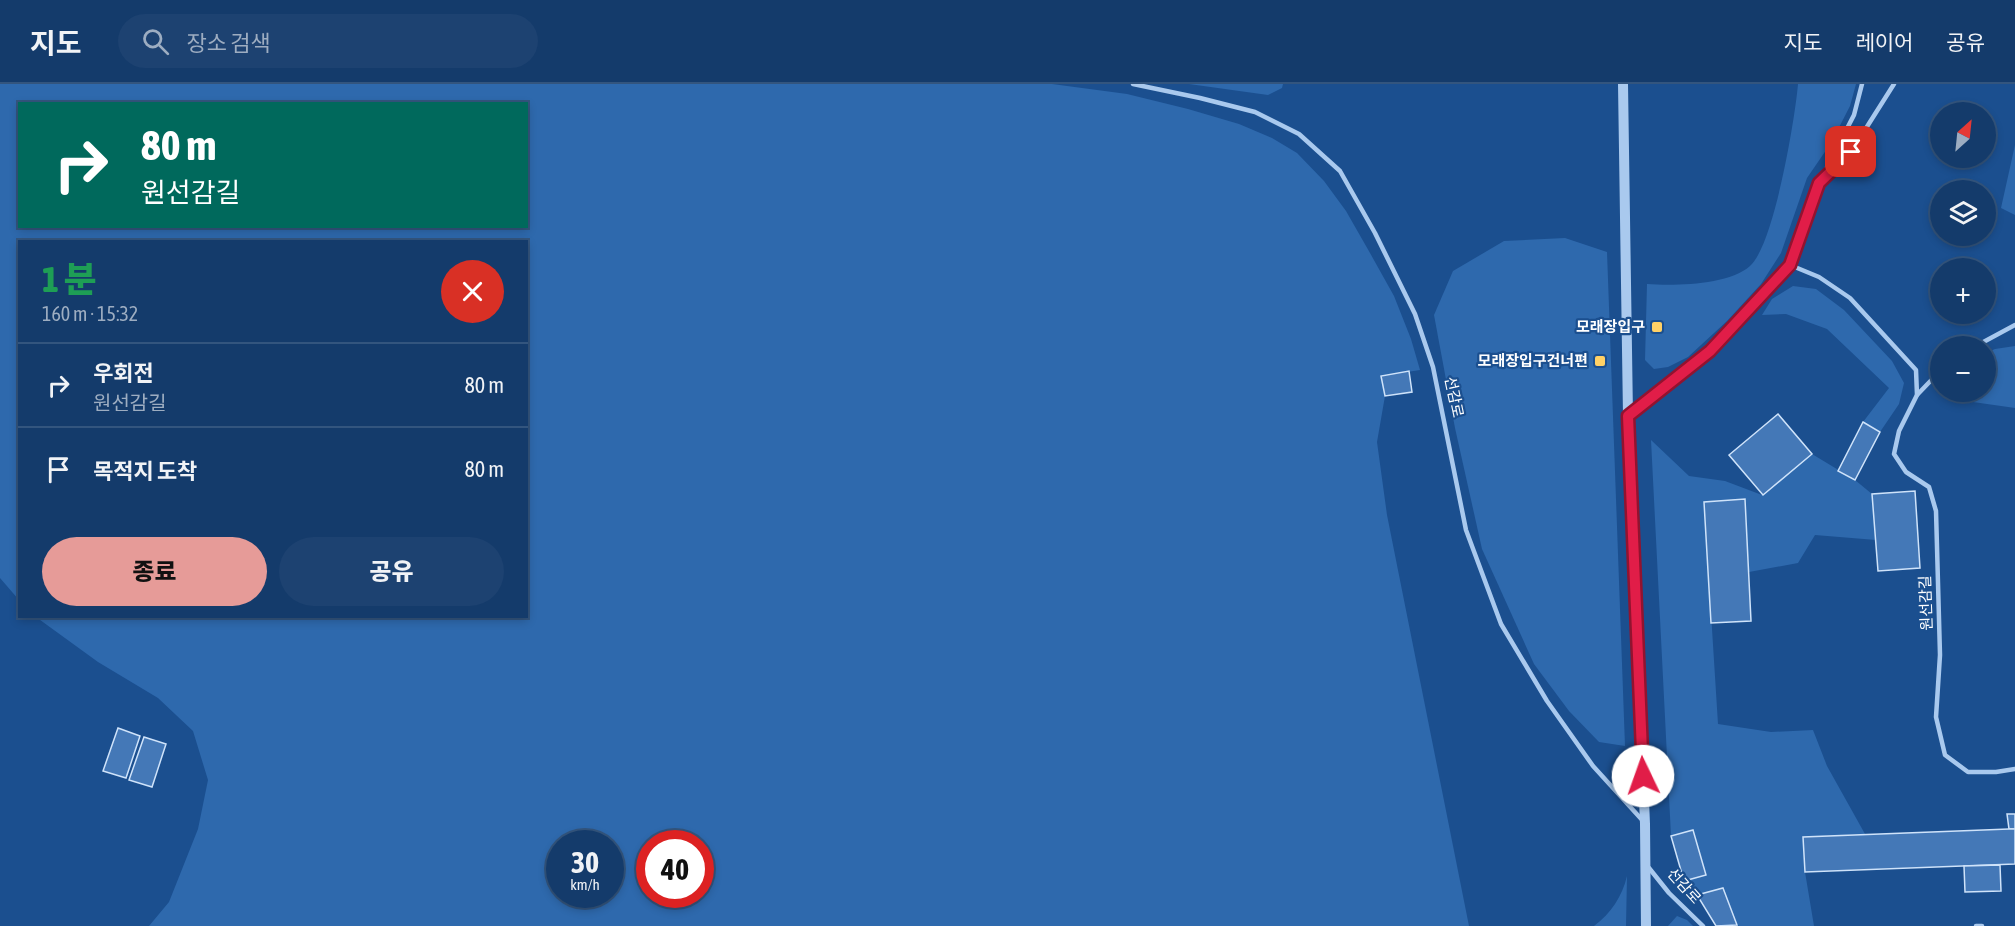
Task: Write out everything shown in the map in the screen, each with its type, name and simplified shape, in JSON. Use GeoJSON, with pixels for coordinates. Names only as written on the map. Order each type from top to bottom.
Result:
{"type":"FeatureCollection","features":[{"type":"Feature","properties":{"kind":"street","name":"선감로"},"geometry":{"type":"LineString","coordinates":[[1623,84],[1628,416],[1645,824],[1646,926]]}},
{"type":"Feature","properties":{"kind":"lane","name":"선감로"},"geometry":{"type":"LineString","coordinates":[[1133,84],[1255,112],[1299,134],[1340,171],[1375,233],[1415,314],[1433,367],[1466,530],[1501,624],[1547,701],[1593,766],[1645,824]]}},
{"type":"Feature","properties":{"kind":"lane"},"geometry":{"type":"LineString","coordinates":[[1628,416],[1710,351],[1790,265],[1819,183],[1854,115],[1862,84]]}},
{"type":"Feature","properties":{"kind":"lane"},"geometry":{"type":"LineString","coordinates":[[1819,183],[1851,152],[1894,84]]}},
{"type":"Feature","properties":{"kind":"lane"},"geometry":{"type":"LineString","coordinates":[[1790,265],[1819,277],[1850,298],[1916,370],[1917,394]]}},
{"type":"Feature","properties":{"kind":"lane"},"geometry":{"type":"LineString","coordinates":[[1995,336],[2015,325]]}},
{"type":"Feature","properties":{"kind":"lane","name":"원선감길"},"geometry":{"type":"LineString","coordinates":[[1930,381],[1917,394],[1899,431],[1894,454],[1906,472],[1929,487],[1936,512],[1940,655],[1936,717],[1945,755],[1968,772],[2015,769]]}},
{"type":"Feature","properties":{"kind":"lane","name":"선감로"},"geometry":{"type":"LineString","coordinates":[[1645,863],[1669,893],[1703,926]]}},
{"type":"Feature","properties":{"kind":"lane"},"geometry":{"type":"LineString","coordinates":[[1976,926],[1982,926]]}},
{"type":"Feature","properties":{"kind":"shaded area"},"geometry":{"type":"Polygon","coordinates":[[[0,84],[1052,84],[1127,94],[1239,124],[1272,138],[1297,153],[1324,181],[1346,211],[1394,296],[1420,370],[1381,376],[1385,396],[1377,442],[1387,515],[1469,926],[149,926],[169,902],[198,829],[208,780],[193,731],[158,698],[98,662],[37,618],[528,618],[528,240],[18,240],[18,599],[0,578],[0,84]]]}},
{"type":"Feature","properties":{"kind":"shaded area"},"geometry":{"type":"Polygon","coordinates":[[[1189,84],[1283,84],[1282,88],[1268,95],[1189,84]]]}},
{"type":"Feature","properties":{"kind":"shaded area"},"geometry":{"type":"Polygon","coordinates":[[[1798,84],[1856,84],[1850,106],[1831,143],[1807,178],[1781,253],[1761,284],[1727,321],[1688,357],[1668,367],[1654,369],[1645,360],[1647,284],[1672,285],[1716,281],[1741,272],[1750,266],[1759,254],[1775,208],[1788,151],[1798,84]]]}},
{"type":"Feature","properties":{"kind":"shaded area"},"geometry":{"type":"Polygon","coordinates":[[[2015,145],[2015,215],[2001,208],[2015,145]]]}},
{"type":"Feature","properties":{"kind":"shaded area"},"geometry":{"type":"Polygon","coordinates":[[[1565,238],[1607,252],[1625,746],[1599,742],[1569,711],[1534,664],[1482,549],[1455,428],[1434,315],[1453,271],[1504,241],[1565,238]]]}},
{"type":"Feature","properties":{"kind":"shaded area"},"geometry":{"type":"Polygon","coordinates":[[[1793,286],[1816,289],[1844,310],[1892,361],[1904,383],[1899,404],[1880,432],[1863,422],[1889,388],[1827,329],[1786,314],[1762,315],[1772,299],[1793,286]]]}},
{"type":"Feature","properties":{"kind":"shaded area"},"geometry":{"type":"Polygon","coordinates":[[[2015,346],[2015,408],[1973,402],[1996,402],[1996,349],[2015,346]]]}},
{"type":"Feature","properties":{"kind":"shaded area"},"geometry":{"type":"Polygon","coordinates":[[[1651,440],[1689,476],[1725,481],[1762,495],[1812,454],[1855,480],[1872,494],[1876,540],[1815,535],[1798,563],[1749,572],[1744,500],[1704,502],[1718,724],[1771,732],[1813,730],[1827,766],[1865,834],[1804,837],[1805,872],[1814,926],[1739,926],[1723,888],[1697,895],[1684,881],[1671,836],[1651,440]]]}},
{"type":"Feature","properties":{"kind":"shaded area"},"geometry":{"type":"Polygon","coordinates":[[[1627,876],[1626,926],[1594,926],[1615,904],[1627,876]]]}},
{"type":"Feature","properties":{"kind":"shaded area"},"geometry":{"type":"Polygon","coordinates":[[[1677,916],[1687,920],[1693,926],[1668,926],[1677,916]]]}},
{"type":"Feature","properties":{"kind":"building"},"geometry":{"type":"Polygon","coordinates":[[[1409,371],[1412,392],[1385,396],[1381,376],[1409,371]]]}},
{"type":"Feature","properties":{"kind":"building"},"geometry":{"type":"Polygon","coordinates":[[[1778,414],[1812,454],[1763,495],[1729,455],[1778,414]]]}},
{"type":"Feature","properties":{"kind":"building"},"geometry":{"type":"Polygon","coordinates":[[[1863,422],[1880,432],[1855,480],[1838,471],[1863,422]]]}},
{"type":"Feature","properties":{"kind":"building"},"geometry":{"type":"Polygon","coordinates":[[[1915,491],[1920,568],[1878,571],[1872,494],[1915,491]]]}},
{"type":"Feature","properties":{"kind":"building"},"geometry":{"type":"Polygon","coordinates":[[[1745,499],[1751,621],[1711,623],[1704,502],[1745,499]]]}},
{"type":"Feature","properties":{"kind":"building"},"geometry":{"type":"Polygon","coordinates":[[[118,728],[140,736],[126,778],[103,771],[118,728]]]}},
{"type":"Feature","properties":{"kind":"building"},"geometry":{"type":"Polygon","coordinates":[[[144,737],[166,744],[152,787],[129,780],[144,737]]]}},
{"type":"Feature","properties":{"kind":"building"},"geometry":{"type":"Polygon","coordinates":[[[2007,814],[2015,814],[2015,829],[2009,829],[2007,814]]]}},
{"type":"Feature","properties":{"kind":"building"},"geometry":{"type":"Polygon","coordinates":[[[2015,829],[2015,864],[1805,872],[1803,837],[2015,829]]]}},
{"type":"Feature","properties":{"kind":"building"},"geometry":{"type":"Polygon","coordinates":[[[1693,830],[1706,875],[1684,881],[1671,836],[1693,830]]]}},
{"type":"Feature","properties":{"kind":"building"},"geometry":{"type":"Polygon","coordinates":[[[2000,865],[2001,891],[1965,892],[1964,866],[2000,865]]]}},
{"type":"Feature","properties":{"kind":"building"},"geometry":{"type":"Polygon","coordinates":[[[1723,888],[1737,925],[1716,926],[1697,895],[1723,888]]]}},
{"type":"Feature","properties":{"kind":"place","name":"모래장입구"},"geometry":{"type":"Point","coordinates":[1657,327]}},
{"type":"Feature","properties":{"kind":"place","name":"모래장입구건너편"},"geometry":{"type":"Point","coordinates":[1600,361]}},
{"type":"Feature","properties":{"kind":"route"},"geometry":{"type":"LineString","coordinates":[[1643,776],[1628,416],[1710,351],[1790,265],[1819,183],[1851,152]]}}]}
